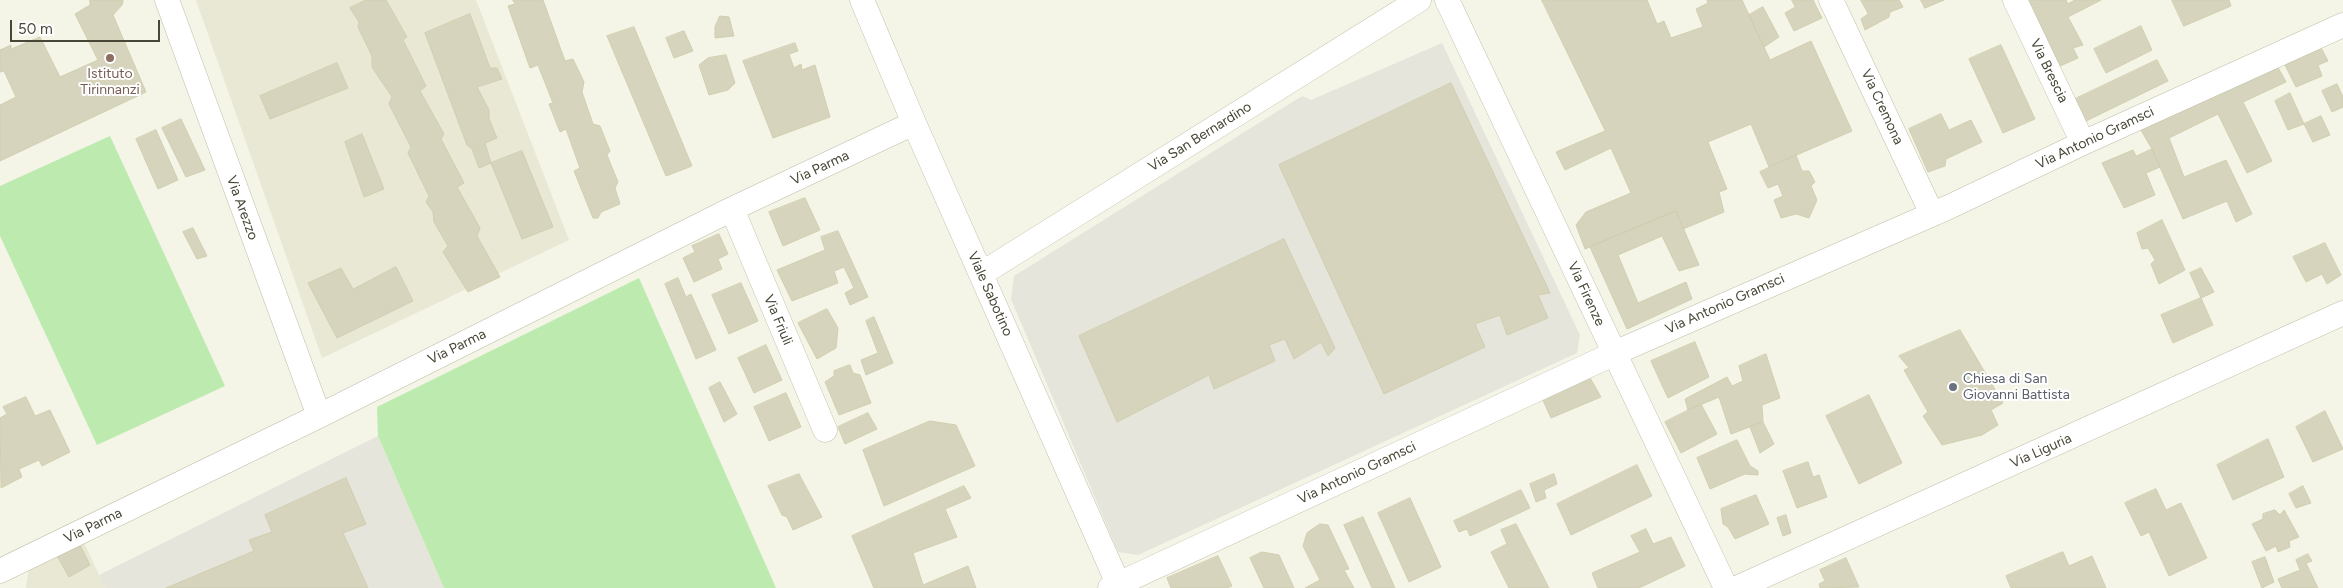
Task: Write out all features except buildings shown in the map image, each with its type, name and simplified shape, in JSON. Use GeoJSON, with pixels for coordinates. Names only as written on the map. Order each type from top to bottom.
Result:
{"type":"FeatureCollection","features":[{"type":"Feature","properties":{"kind":"street","name":"Via Arezzo"},"geometry":{"type":"LineString","coordinates":[[166,0],[319,416]]}},
{"type":"Feature","properties":{"kind":"street","name":"Viale Sabotino"},"geometry":{"type":"LineString","coordinates":[[862,0],[1116,587]]}},
{"type":"Feature","properties":{"kind":"street","name":"Via San Bernardino"},"geometry":{"type":"LineString","coordinates":[[981,274],[1419,0]]}},
{"type":"Feature","properties":{"kind":"street","name":"Via Firenze"},"geometry":{"type":"LineString","coordinates":[[1447,0],[1726,588]]}},
{"type":"Feature","properties":{"kind":"street","name":"Via Cremona"},"geometry":{"type":"LineString","coordinates":[[1831,0],[1932,214]]}},
{"type":"Feature","properties":{"kind":"street","name":"Via Brescia"},"geometry":{"type":"LineString","coordinates":[[2014,0],[2083,143]]}},
{"type":"Feature","properties":{"kind":"street","name":"Via Antonio Gramsci"},"geometry":{"type":"LineString","coordinates":[[1116,587],[1614,354],[1932,214],[2343,25]]}},
{"type":"Feature","properties":{"kind":"street","name":"Via Parma"},"geometry":{"type":"LineString","coordinates":[[7,576],[319,416],[732,210],[914,123]]}},
{"type":"Feature","properties":{"kind":"street","name":"Via Friuli"},"geometry":{"type":"LineString","coordinates":[[732,210],[825,430]]}},
{"type":"Feature","properties":{"kind":"street","name":"Via Liguria"},"geometry":{"type":"LineString","coordinates":[[1737,588],[2343,313]]}},
{"type":"Feature","properties":{"kind":"shaded area"},"geometry":{"type":"Polygon","coordinates":[[[196,0],[476,0],[569,240],[322,358],[196,0]]]}},
{"type":"Feature","properties":{"kind":"shaded area"},"geometry":{"type":"Polygon","coordinates":[[[1442,43],[1580,335],[1577,353],[1138,555],[1118,552],[1011,299],[1014,276],[1302,96],[1311,100],[1442,43]]]}},
{"type":"Feature","properties":{"kind":"shaded area"},"geometry":{"type":"Polygon","coordinates":[[[378,436],[444,588],[105,588],[99,575],[378,436]]]}},
{"type":"Feature","properties":{"kind":"shaded area"},"geometry":{"type":"Polygon","coordinates":[[[81,536],[105,588],[26,588],[30,561],[81,536]]]}},
{"type":"Feature","properties":{"kind":"green space"},"geometry":{"type":"Polygon","coordinates":[[[110,136],[225,386],[97,445],[0,236],[0,186],[110,136]]]}},
{"type":"Feature","properties":{"kind":"green space"},"geometry":{"type":"Polygon","coordinates":[[[639,278],[776,588],[444,588],[378,436],[377,407],[639,278]]]}},
{"type":"Feature","properties":{"kind":"place","name":"Istituto Tirinnanzi"},"geometry":{"type":"Point","coordinates":[110,58]}},
{"type":"Feature","properties":{"kind":"place","name":"Chiesa di San Giovanni Battista"},"geometry":{"type":"Point","coordinates":[1953,387]}}]}
